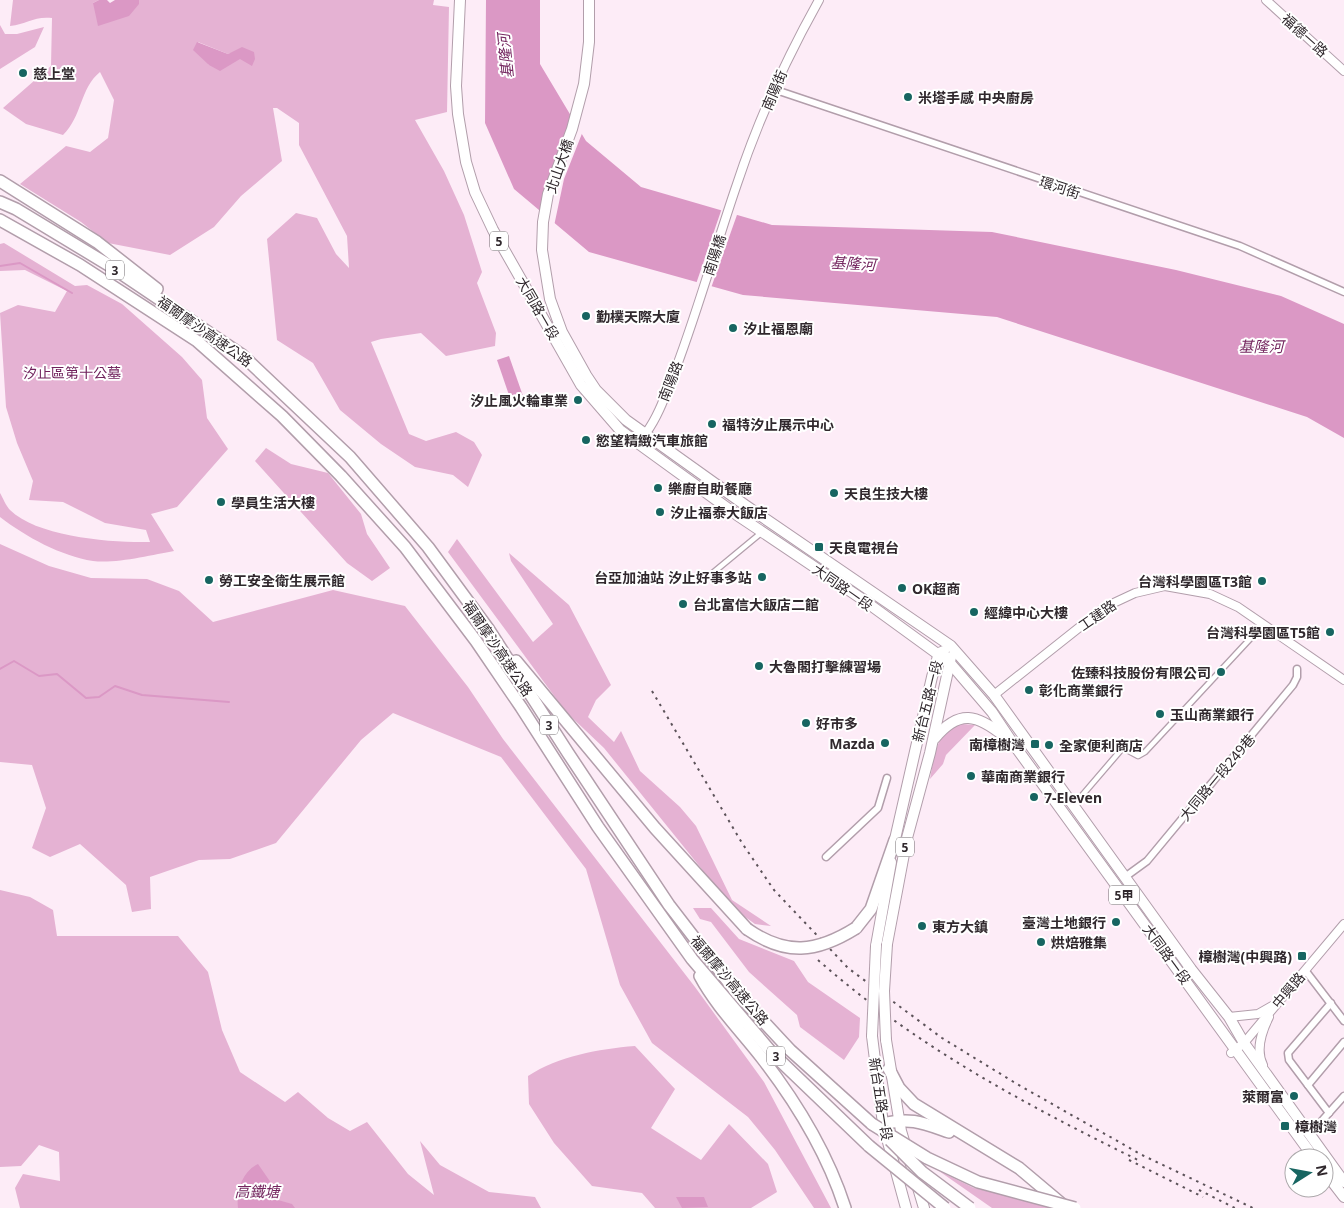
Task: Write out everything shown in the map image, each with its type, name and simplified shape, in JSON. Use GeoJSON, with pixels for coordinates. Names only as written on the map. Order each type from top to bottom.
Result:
{"type":"FeatureCollection","features":[{"type":"Feature","properties":{"kind":"highway"},"geometry":{"type":"LineString","coordinates":[[0,181],[97,242],[227,344]]}},
{"type":"Feature","properties":{"kind":"highway","name":"福爾摩沙高速公路"},"geometry":{"type":"LineString","coordinates":[[0,202],[16,209],[107,264],[227,344],[299,407],[350,457],[428,547],[489,630],[669,905],[736,992],[790,1050],[862,1114],[877,1124],[922,1172],[970,1208]]}},
{"type":"Feature","properties":{"kind":"highway","name":"福爾摩沙高速公路"},"geometry":{"type":"LineString","coordinates":[[0,220],[46,245],[197,342],[282,416],[354,490],[406,547],[476,641],[598,827],[692,959],[772,1053],[869,1146],[945,1208]]}},
{"type":"Feature","properties":{"kind":"highway"},"geometry":{"type":"LineString","coordinates":[[0,228],[46,245]]}},
{"type":"Feature","properties":{"kind":"highway"},"geometry":{"type":"LineString","coordinates":[[489,630],[655,828],[746,929],[764,940],[781,947],[800,949],[838,939],[856,928],[871,909],[895,840]]}},
{"type":"Feature","properties":{"kind":"highway"},"geometry":{"type":"LineString","coordinates":[[692,959],[710,994],[763,1059],[803,1118],[833,1177],[845,1207]]}},
{"type":"Feature","properties":{"kind":"highway"},"geometry":{"type":"LineString","coordinates":[[889,1069],[899,1088],[914,1104],[1019,1168],[1067,1208]]}},
{"type":"Feature","properties":{"kind":"highway"},"geometry":{"type":"LineString","coordinates":[[877,1124],[899,1120],[916,1120],[976,1143]]}},
{"type":"Feature","properties":{"kind":"highway"},"geometry":{"type":"LineString","coordinates":[[877,1124],[928,1158],[978,1182],[1075,1208]]}},
{"type":"Feature","properties":{"kind":"main road","name":"大同路一段"},"geometry":{"type":"LineString","coordinates":[[460,0],[456,86],[458,114],[464,155],[475,192],[493,230],[581,385],[620,430],[762,532],[939,653],[950,663],[992,712],[1012,742],[1237,1048],[1307,1148]]}},
{"type":"Feature","properties":{"kind":"main road","name":"北山大橋"},"geometry":{"type":"LineString","coordinates":[[562,332],[550,299],[545,275],[543,222],[548,194],[572,129],[584,84],[589,42],[589,0]]}},
{"type":"Feature","properties":{"kind":"main road","name":"大同路一段"},"geometry":{"type":"LineString","coordinates":[[562,332],[596,390],[626,420],[745,506],[952,646],[994,695],[1191,968],[1229,1017],[1237,1048],[1268,1076],[1344,1182]]}},
{"type":"Feature","properties":{"kind":"main road","name":"新台五路一段"},"geometry":{"type":"LineString","coordinates":[[906,1208],[877,1124],[872,1036],[876,946],[895,840],[939,653],[952,646]]}},
{"type":"Feature","properties":{"kind":"main road","name":"新台五路一段"},"geometry":{"type":"LineString","coordinates":[[924,1208],[899,1120],[889,1069],[884,991],[887,944],[907,838],[932,741],[950,663],[952,646]]}},
{"type":"Feature","properties":{"kind":"main road"},"geometry":{"type":"LineString","coordinates":[[932,741],[946,724],[958,718],[966,717],[996,729],[1012,742]]}},
{"type":"Feature","properties":{"kind":"main road"},"geometry":{"type":"LineString","coordinates":[[1182,975],[1191,968]]}},
{"type":"Feature","properties":{"kind":"main road"},"geometry":{"type":"LineString","coordinates":[[1334,1183],[1343,1193]]}},
{"type":"Feature","properties":{"kind":"street","name":"南陽街"},"geometry":{"type":"LineString","coordinates":[[737,183],[773,89],[819,0]]}},
{"type":"Feature","properties":{"kind":"street","name":"福德一路"},"geometry":{"type":"LineString","coordinates":[[1266,0],[1344,71]]}},
{"type":"Feature","properties":{"kind":"street","name":"環河街"},"geometry":{"type":"LineString","coordinates":[[773,89],[1240,246],[1344,292]]}},
{"type":"Feature","properties":{"kind":"street","name":"南陽橋"},"geometry":{"type":"LineString","coordinates":[[691,327],[737,183]]}},
{"type":"Feature","properties":{"kind":"street","name":"南陽路"},"geometry":{"type":"LineString","coordinates":[[646,433],[658,413],[691,327]]}},
{"type":"Feature","properties":{"kind":"street"},"geometry":{"type":"LineString","coordinates":[[639,444],[646,433]]}},
{"type":"Feature","properties":{"kind":"street"},"geometry":{"type":"LineString","coordinates":[[708,576],[762,532]]}},
{"type":"Feature","properties":{"kind":"street","name":"工建路"},"geometry":{"type":"LineString","coordinates":[[994,695],[1105,606],[1135,593],[1165,586],[1210,594],[1238,608],[1344,680]]}},
{"type":"Feature","properties":{"kind":"street"},"geometry":{"type":"LineString","coordinates":[[1079,799],[1116,753],[1125,749],[1135,755],[1145,752],[1262,626]]}},
{"type":"Feature","properties":{"kind":"street","name":"大同路一段249巷"},"geometry":{"type":"LineString","coordinates":[[1126,877],[1147,861],[1293,685],[1298,677],[1297,670]]}},
{"type":"Feature","properties":{"kind":"street"},"geometry":{"type":"LineString","coordinates":[[826,858],[878,808],[887,778]]}},
{"type":"Feature","properties":{"kind":"street"},"geometry":{"type":"LineString","coordinates":[[1057,803],[1065,793]]}},
{"type":"Feature","properties":{"kind":"street","name":"中興路"},"geometry":{"type":"LineString","coordinates":[[1237,1048],[1344,924]]}},
{"type":"Feature","properties":{"kind":"street"},"geometry":{"type":"LineString","coordinates":[[1305,970],[1344,1021]]}},
{"type":"Feature","properties":{"kind":"street"},"geometry":{"type":"LineString","coordinates":[[1329,1113],[1289,1060],[1288,1053],[1331,1003]]}},
{"type":"Feature","properties":{"kind":"street"},"geometry":{"type":"LineString","coordinates":[[1229,1017],[1258,1014],[1276,1004]]}},
{"type":"Feature","properties":{"kind":"street"},"geometry":{"type":"LineString","coordinates":[[1268,1076],[1261,1060],[1260,1045],[1263,1030],[1276,1004]]}},
{"type":"Feature","properties":{"kind":"street"},"geometry":{"type":"LineString","coordinates":[[1308,1085],[1344,1042]]}},
{"type":"Feature","properties":{"kind":"street"},"geometry":{"type":"LineString","coordinates":[[1310,1134],[1344,1096]]}},
{"type":"Feature","properties":{"kind":"green space"},"geometry":{"type":"Polygon","coordinates":[[[13,0],[99,0],[93,3],[139,4],[139,0],[434,0],[433,5],[449,7],[447,112],[415,120],[444,171],[464,215],[482,272],[477,283],[496,333],[495,346],[446,356],[421,333],[371,342],[409,434],[426,441],[456,432],[474,442],[482,455],[468,487],[453,475],[415,467],[381,444],[340,410],[313,363],[277,340],[267,239],[296,213],[317,218],[336,254],[349,268],[347,236],[299,145],[299,123],[277,108],[273,108],[282,161],[241,196],[214,227],[170,255],[108,243],[81,222],[20,184],[66,146],[90,152],[108,138],[114,100],[100,72],[88,86],[74,120],[63,135],[26,124],[3,108],[51,66],[52,18],[40,18],[10,26],[13,0]],[[198,42],[209,65],[235,52],[228,54],[198,42]]]}},
{"type":"Feature","properties":{"kind":"green space"},"geometry":{"type":"Polygon","coordinates":[[[0,25],[5,34],[17,34],[44,27],[35,47],[0,69],[0,25]]]}},
{"type":"Feature","properties":{"kind":"green space","name":"汐止區第十公墓"},"geometry":{"type":"Polygon","coordinates":[[[4,243],[75,286],[87,285],[122,304],[182,357],[202,380],[207,418],[228,449],[177,507],[151,514],[174,551],[122,560],[93,561],[69,555],[44,545],[0,517],[0,493],[10,510],[38,527],[97,539],[150,542],[146,530],[105,523],[63,502],[29,500],[33,481],[17,443],[6,407],[0,313],[18,305],[55,312],[67,291],[25,270],[0,271],[0,244],[4,243]]]}},
{"type":"Feature","properties":{"kind":"green space"},"geometry":{"type":"Polygon","coordinates":[[[266,448],[291,464],[328,473],[361,514],[367,534],[390,568],[372,581],[347,563],[255,461],[266,448]]]}},
{"type":"Feature","properties":{"kind":"green space"},"geometry":{"type":"Polygon","coordinates":[[[457,539],[533,642],[553,624],[511,561],[509,553],[569,605],[611,685],[596,700],[588,717],[614,742],[621,731],[640,771],[680,807],[696,826],[732,900],[771,926],[755,924],[734,909],[604,748],[566,712],[448,552],[457,539]]]}},
{"type":"Feature","properties":{"kind":"green space"},"geometry":{"type":"Polygon","coordinates":[[[0,544],[49,566],[91,578],[147,579],[179,591],[213,622],[333,590],[405,606],[468,687],[503,739],[695,987],[764,1082],[831,1208],[814,1208],[775,1150],[748,1117],[652,1043],[620,985],[586,869],[501,757],[393,713],[361,740],[276,843],[230,859],[199,860],[150,877],[151,909],[132,912],[126,885],[80,844],[50,857],[32,848],[46,808],[32,765],[0,762],[0,544]]]}},
{"type":"Feature","properties":{"kind":"green space"},"geometry":{"type":"Polygon","coordinates":[[[962,724],[975,725],[946,755],[943,764],[930,779],[935,754],[942,738],[953,727],[962,724]]]}},
{"type":"Feature","properties":{"kind":"green space"},"geometry":{"type":"Polygon","coordinates":[[[0,890],[30,897],[53,910],[57,936],[178,936],[208,972],[222,1030],[240,1072],[285,1102],[298,1092],[328,1118],[350,1131],[367,1122],[408,1174],[434,1195],[420,1141],[440,1165],[489,1192],[535,1197],[541,1208],[20,1208],[15,1188],[23,1174],[60,1181],[59,1152],[39,1145],[21,1166],[0,1167],[0,890]]]}},
{"type":"Feature","properties":{"kind":"green space"},"geometry":{"type":"Polygon","coordinates":[[[693,908],[711,908],[739,939],[794,961],[808,982],[860,1018],[859,1037],[844,1060],[800,1027],[797,1015],[749,972],[711,922],[700,919],[693,908]]]}},
{"type":"Feature","properties":{"kind":"green space"},"geometry":{"type":"Polygon","coordinates":[[[635,1046],[675,1089],[651,1128],[701,1160],[729,1124],[768,1164],[777,1192],[751,1208],[655,1208],[642,1193],[592,1186],[554,1143],[529,1104],[528,1076],[553,1063],[579,1055],[635,1046]]]}},
{"type":"Feature","properties":{"kind":"green space"},"geometry":{"type":"Polygon","coordinates":[[[939,1171],[974,1188],[1059,1208],[992,1208],[939,1171]]]}},
{"type":"Feature","properties":{"kind":"water"},"geometry":{"type":"Polygon","coordinates":[[[99,0],[107,0],[110,3],[115,0],[139,0],[139,4],[129,16],[98,26],[93,3],[99,0]]]}},
{"type":"Feature","properties":{"kind":"water","name":"基隆河"},"geometry":{"type":"Polygon","coordinates":[[[486,0],[540,0],[540,64],[586,141],[641,187],[772,225],[992,232],[1176,270],[1281,296],[1344,324],[1344,438],[1307,417],[997,317],[743,295],[589,252],[514,189],[485,123],[486,0]]]}},
{"type":"Feature","properties":{"kind":"water"},"geometry":{"type":"Polygon","coordinates":[[[197,42],[228,54],[242,47],[254,52],[255,59],[252,66],[240,59],[220,71],[209,65],[193,50],[197,42]]]}},
{"type":"Feature","properties":{"kind":"water"},"geometry":{"type":"Polygon","coordinates":[[[509,356],[523,396],[511,401],[497,360],[509,356]]]}},
{"type":"Feature","properties":{"kind":"water","name":"高鐵塘"},"geometry":{"type":"Polygon","coordinates":[[[258,1164],[276,1190],[278,1200],[292,1204],[295,1208],[238,1208],[238,1195],[241,1183],[252,1167],[258,1164]]]}},
{"type":"Feature","properties":{"kind":"water"},"geometry":{"type":"Polygon","coordinates":[[[676,1197],[704,1197],[708,1207],[682,1208],[676,1197]]]}},
{"type":"Feature","properties":{"kind":"pier"},"geometry":{"type":"Polygon","coordinates":[[[572,113],[583,131],[564,179],[554,226],[541,215],[572,113]]]}},
{"type":"Feature","properties":{"kind":"pier"},"geometry":{"type":"Polygon","coordinates":[[[722,208],[738,212],[711,288],[696,284],[722,208]]]}},
{"type":"Feature","properties":{"kind":"waterway"},"geometry":{"type":"LineString","coordinates":[[0,266],[20,263],[72,293]]}},
{"type":"Feature","properties":{"kind":"waterway"},"geometry":{"type":"LineString","coordinates":[[0,669],[14,661],[39,676],[57,674],[86,698],[99,697],[115,686],[142,695],[229,702]]}},
{"type":"Feature","properties":{"kind":"railway"},"geometry":{"type":"LineString","coordinates":[[652,691],[742,843],[774,890],[848,968],[942,1038],[1017,1084],[1142,1155],[1253,1208]]}},
{"type":"Feature","properties":{"kind":"railway"},"geometry":{"type":"LineString","coordinates":[[818,960],[855,991],[931,1046],[1012,1095],[1138,1160]]}},
{"type":"Feature","properties":{"kind":"railway"},"geometry":{"type":"LineString","coordinates":[[1129,1160],[1203,1197]]}},
{"type":"Feature","properties":{"kind":"railway"},"geometry":{"type":"LineString","coordinates":[[1199,1190],[1235,1208]]}},
{"type":"Feature","properties":{"kind":"place","name":"慈上堂"},"geometry":{"type":"Point","coordinates":[23,73]}},
{"type":"Feature","properties":{"kind":"place","name":"米塔手感 中央廚房"},"geometry":{"type":"Point","coordinates":[908,97]}},
{"type":"Feature","properties":{"kind":"place","name":"勤樸天際大廈"},"geometry":{"type":"Point","coordinates":[586,316]}},
{"type":"Feature","properties":{"kind":"place","name":"汐止福恩廟"},"geometry":{"type":"Point","coordinates":[733,328]}},
{"type":"Feature","properties":{"kind":"place","name":"汐止風火輪車業"},"geometry":{"type":"Point","coordinates":[578,400]}},
{"type":"Feature","properties":{"kind":"place","name":"福特汐止展示中心"},"geometry":{"type":"Point","coordinates":[712,424]}},
{"type":"Feature","properties":{"kind":"place","name":"慾望精緻汽車旅館"},"geometry":{"type":"Point","coordinates":[586,440]}},
{"type":"Feature","properties":{"kind":"place","name":"樂廚自助餐廳"},"geometry":{"type":"Point","coordinates":[658,488]}},
{"type":"Feature","properties":{"kind":"place","name":"天良生技大樓"},"geometry":{"type":"Point","coordinates":[834,493]}},
{"type":"Feature","properties":{"kind":"place","name":"學員生活大樓"},"geometry":{"type":"Point","coordinates":[221,502]}},
{"type":"Feature","properties":{"kind":"place","name":"汐止福泰大飯店"},"geometry":{"type":"Point","coordinates":[660,512]}},
{"type":"Feature","properties":{"kind":"place","name":"天良電視台"},"geometry":{"type":"Point","coordinates":[819,547]}},
{"type":"Feature","properties":{"kind":"place","name":"台亞加油站 汐止好事多站"},"geometry":{"type":"Point","coordinates":[762,577]}},
{"type":"Feature","properties":{"kind":"place","name":"勞工安全衛生展示館"},"geometry":{"type":"Point","coordinates":[209,580]}},
{"type":"Feature","properties":{"kind":"place","name":"台灣科學園區T3館"},"geometry":{"type":"Point","coordinates":[1262,581]}},
{"type":"Feature","properties":{"kind":"place","name":"OK超商"},"geometry":{"type":"Point","coordinates":[902,588]}},
{"type":"Feature","properties":{"kind":"place","name":"台北富信大飯店二館"},"geometry":{"type":"Point","coordinates":[683,604]}},
{"type":"Feature","properties":{"kind":"place","name":"經緯中心大樓"},"geometry":{"type":"Point","coordinates":[974,612]}},
{"type":"Feature","properties":{"kind":"place","name":"台灣科學園區T5館"},"geometry":{"type":"Point","coordinates":[1330,632]}},
{"type":"Feature","properties":{"kind":"place","name":"大魯閣打擊練習場"},"geometry":{"type":"Point","coordinates":[759,666]}},
{"type":"Feature","properties":{"kind":"place","name":"佐臻科技股份有限公司"},"geometry":{"type":"Point","coordinates":[1221,672]}},
{"type":"Feature","properties":{"kind":"place","name":"彰化商業銀行"},"geometry":{"type":"Point","coordinates":[1029,690]}},
{"type":"Feature","properties":{"kind":"place","name":"玉山商業銀行"},"geometry":{"type":"Point","coordinates":[1160,714]}},
{"type":"Feature","properties":{"kind":"place","name":"好市多"},"geometry":{"type":"Point","coordinates":[806,723]}},
{"type":"Feature","properties":{"kind":"place","name":"Mazda"},"geometry":{"type":"Point","coordinates":[885,743]}},
{"type":"Feature","properties":{"kind":"place","name":"南樟樹灣"},"geometry":{"type":"Point","coordinates":[1035,744]}},
{"type":"Feature","properties":{"kind":"place","name":"全家便利商店"},"geometry":{"type":"Point","coordinates":[1049,745]}},
{"type":"Feature","properties":{"kind":"place","name":"華南商業銀行"},"geometry":{"type":"Point","coordinates":[971,776]}},
{"type":"Feature","properties":{"kind":"place","name":"7-Eleven"},"geometry":{"type":"Point","coordinates":[1034,797]}},
{"type":"Feature","properties":{"kind":"place","name":"臺灣土地銀行"},"geometry":{"type":"Point","coordinates":[1116,922]}},
{"type":"Feature","properties":{"kind":"place","name":"東方大鎮"},"geometry":{"type":"Point","coordinates":[922,926]}},
{"type":"Feature","properties":{"kind":"place","name":"烘焙雅集"},"geometry":{"type":"Point","coordinates":[1041,942]}},
{"type":"Feature","properties":{"kind":"place","name":"樟樹灣(中興路)"},"geometry":{"type":"Point","coordinates":[1302,956]}},
{"type":"Feature","properties":{"kind":"place","name":"萊爾富"},"geometry":{"type":"Point","coordinates":[1294,1096]}},
{"type":"Feature","properties":{"kind":"place","name":"樟樹灣"},"geometry":{"type":"Point","coordinates":[1285,1126]}}]}
